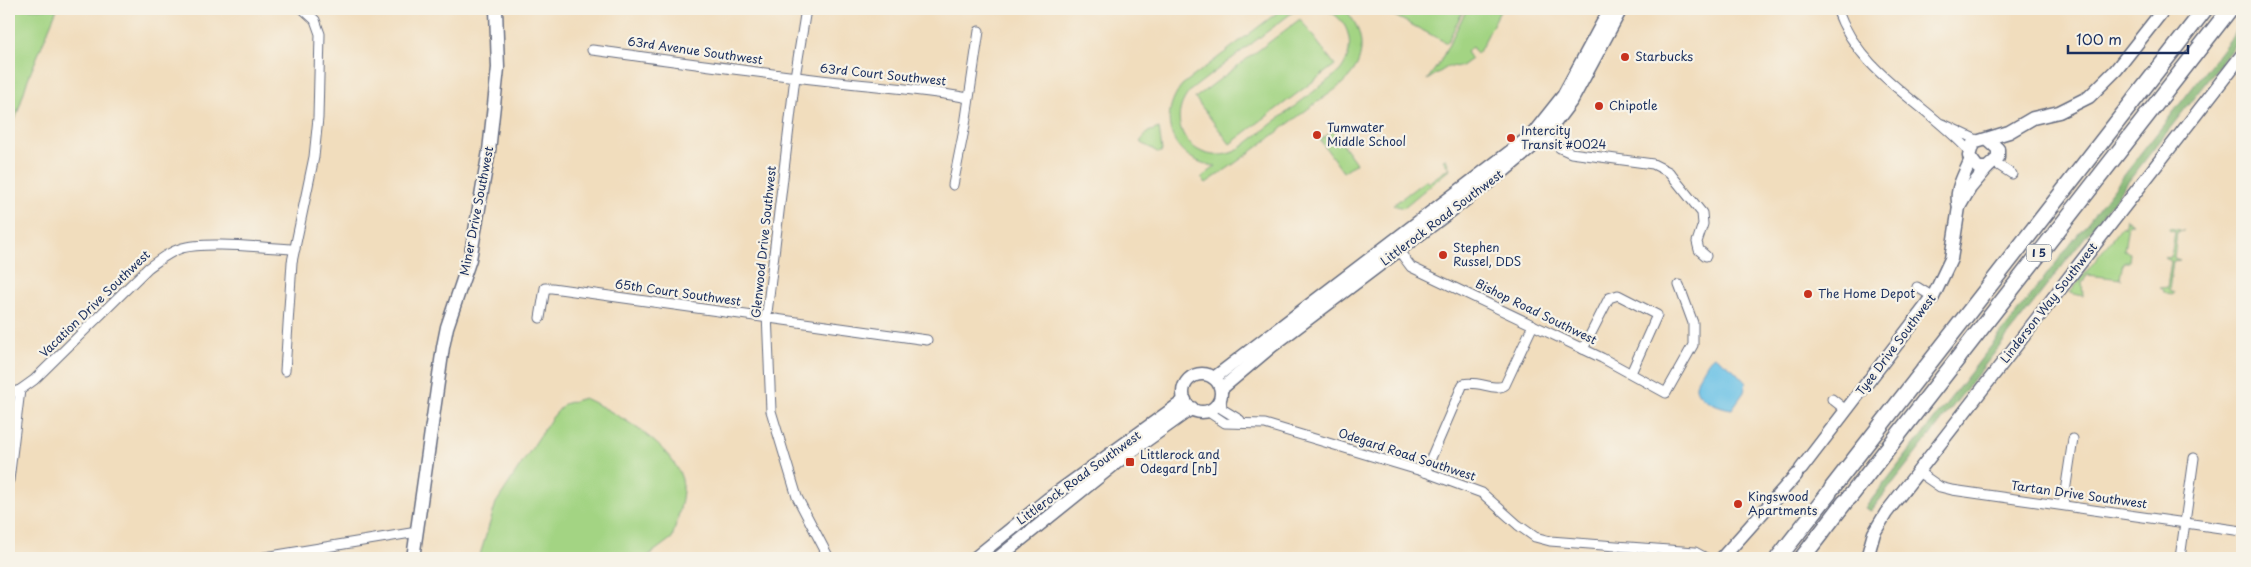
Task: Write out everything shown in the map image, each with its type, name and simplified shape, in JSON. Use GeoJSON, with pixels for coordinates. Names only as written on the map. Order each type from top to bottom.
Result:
{"type":"FeatureCollection","features":[{"type":"Feature","properties":{"kind":"highway","name":"I 5"},"geometry":{"type":"LineString","coordinates":[[1778,558],[2205,9]]}},
{"type":"Feature","properties":{"kind":"highway","name":"I 5"},"geometry":{"type":"LineString","coordinates":[[1802,558],[2230,9]]}},
{"type":"Feature","properties":{"kind":"street"},"geometry":{"type":"LineString","coordinates":[[285,371],[295,249],[315,147],[320,50],[320,29],[315,20],[303,9]]}},
{"type":"Feature","properties":{"kind":"street","name":"Miner Drive Southwest"},"geometry":{"type":"LineString","coordinates":[[413,558],[445,340],[470,258],[489,151],[498,68],[496,9]]}},
{"type":"Feature","properties":{"kind":"street","name":"Glenwood Drive Southwest"},"geometry":{"type":"LineString","coordinates":[[806,9],[795,77],[767,318],[771,411],[797,496],[829,558]]}},
{"type":"Feature","properties":{"kind":"street","name":"Littlerock Road Southwest"},"geometry":{"type":"LineString","coordinates":[[1214,378],[1532,135],[1564,96],[1610,9]]}},
{"type":"Feature","properties":{"kind":"street","name":"Littlerock Road Southwest"},"geometry":{"type":"LineString","coordinates":[[1207,411],[1213,408],[1221,393],[1272,346],[1505,170],[1545,136],[1572,100],[1621,9]]}},
{"type":"Feature","properties":{"kind":"street"},"geometry":{"type":"LineString","coordinates":[[1837,9],[1847,32],[1866,60],[1882,77],[1942,124],[1978,168],[1994,161]]}},
{"type":"Feature","properties":{"kind":"street"},"geometry":{"type":"LineString","coordinates":[[1982,140],[2009,132],[2033,118],[2059,112],[2089,97],[2111,76],[2164,9]]}},
{"type":"Feature","properties":{"kind":"street"},"geometry":{"type":"LineString","coordinates":[[953,186],[979,31]]}},
{"type":"Feature","properties":{"kind":"street","name":"63rd Avenue Southwest"},"geometry":{"type":"LineString","coordinates":[[592,50],[795,77]]}},
{"type":"Feature","properties":{"kind":"street","name":"Linderson Way Southwest"},"geometry":{"type":"LineString","coordinates":[[1867,558],[1878,525],[1917,471],[2242,55]]}},
{"type":"Feature","properties":{"kind":"street","name":"63rd Court Southwest"},"geometry":{"type":"LineString","coordinates":[[795,77],[904,90],[931,91],[968,98]]}},
{"type":"Feature","properties":{"kind":"street"},"geometry":{"type":"LineString","coordinates":[[1942,124],[1995,144],[1994,161]]}},
{"type":"Feature","properties":{"kind":"street","name":"Tyee Drive Southwest"},"geometry":{"type":"LineString","coordinates":[[1959,207],[1970,188],[1994,161],[2009,132]]}},
{"type":"Feature","properties":{"kind":"street"},"geometry":{"type":"LineString","coordinates":[[1545,136],[1560,148],[1571,153],[1653,164],[1669,172],[1702,213],[1703,224],[1697,242],[1699,250],[1706,256]]}},
{"type":"Feature","properties":{"kind":"street","name":"Tyee Drive Southwest"},"geometry":{"type":"LineString","coordinates":[[1801,469],[1933,297],[1951,259],[1956,240],[1959,207],[1958,191],[1970,156],[1982,140]]}},
{"type":"Feature","properties":{"kind":"street"},"geometry":{"type":"LineString","coordinates":[[1994,161],[2012,174]]}},
{"type":"Feature","properties":{"kind":"street","name":"Vacation Drive Southwest"},"geometry":{"type":"LineString","coordinates":[[9,393],[20,390],[34,380],[148,268],[167,255],[179,249],[199,246],[295,249]]}},
{"type":"Feature","properties":{"kind":"street","name":"Bishop Road Southwest"},"geometry":{"type":"LineString","coordinates":[[1399,250],[1411,266],[1583,349],[1666,393],[1693,344],[1693,323],[1679,284]]}},
{"type":"Feature","properties":{"kind":"street"},"geometry":{"type":"LineString","coordinates":[[1917,287],[1933,297]]}},
{"type":"Feature","properties":{"kind":"street","name":"65th Court Southwest"},"geometry":{"type":"LineString","coordinates":[[540,318],[545,288],[657,301],[927,340]]}},
{"type":"Feature","properties":{"kind":"street"},"geometry":{"type":"LineString","coordinates":[[1583,349],[1609,298],[1618,295],[1645,307],[1657,315],[1630,374]]}},
{"type":"Feature","properties":{"kind":"street"},"geometry":{"type":"LineString","coordinates":[[1425,472],[1464,384],[1472,382],[1495,388],[1505,386],[1533,325]]}},
{"type":"Feature","properties":{"kind":"street"},"geometry":{"type":"LineString","coordinates":[[1207,411],[1199,411],[1188,404],[1184,388],[1191,378],[1202,374],[1214,378],[1221,393],[1222,409],[1242,422]]}},
{"type":"Feature","properties":{"kind":"street"},"geometry":{"type":"LineString","coordinates":[[9,480],[20,390]]}},
{"type":"Feature","properties":{"kind":"street"},"geometry":{"type":"LineString","coordinates":[[1832,398],[1847,411]]}},
{"type":"Feature","properties":{"kind":"street","name":"Littlerock Road Southwest"},"geometry":{"type":"LineString","coordinates":[[975,558],[1048,498],[1188,404]]}},
{"type":"Feature","properties":{"kind":"street","name":"Littlerock Road Southwest"},"geometry":{"type":"LineString","coordinates":[[998,558],[1188,404]]}},
{"type":"Feature","properties":{"kind":"street","name":"Odegard Road Southwest"},"geometry":{"type":"LineString","coordinates":[[1207,411],[1225,422],[1265,424],[1425,472],[1485,494],[1522,529],[1535,537],[1550,541],[1695,552],[1706,558]]}},
{"type":"Feature","properties":{"kind":"street"},"geometry":{"type":"LineString","coordinates":[[2063,505],[2073,439]]}},
{"type":"Feature","properties":{"kind":"street"},"geometry":{"type":"LineString","coordinates":[[2180,558],[2194,458]]}},
{"type":"Feature","properties":{"kind":"street","name":"Tartan Drive Southwest"},"geometry":{"type":"LineString","coordinates":[[1917,471],[1946,489],[2242,531]]}},
{"type":"Feature","properties":{"kind":"street"},"geometry":{"type":"LineString","coordinates":[[1722,558],[1796,475],[1734,558]]}},
{"type":"Feature","properties":{"kind":"street"},"geometry":{"type":"LineString","coordinates":[[259,558],[417,532]]}},
{"type":"Feature","properties":{"kind":"green space"},"geometry":{"type":"Polygon","coordinates":[[[9,9],[57,9],[28,79],[16,118],[9,126],[9,9]]]}},
{"type":"Feature","properties":{"kind":"green space"},"geometry":{"type":"Polygon","coordinates":[[[1282,9],[1301,9],[1293,12],[1192,89],[1183,102],[1179,116],[1181,129],[1187,140],[1196,149],[1208,154],[1223,155],[1238,150],[1339,72],[1345,64],[1348,55],[1349,36],[1346,27],[1340,20],[1333,13],[1323,9],[1344,9],[1354,21],[1361,42],[1360,57],[1357,65],[1348,78],[1336,89],[1206,183],[1201,178],[1216,166],[1189,156],[1179,147],[1173,136],[1170,124],[1170,111],[1174,98],[1182,85],[1282,9]]]}},
{"type":"Feature","properties":{"kind":"green space"},"geometry":{"type":"Polygon","coordinates":[[[1389,9],[1464,9],[1447,43],[1387,12],[1389,9]]]}},
{"type":"Feature","properties":{"kind":"green space"},"geometry":{"type":"Polygon","coordinates":[[[1467,9],[1501,9],[1477,54],[1472,47],[1466,52],[1471,59],[1460,67],[1449,66],[1427,80],[1440,62],[1467,9]]]}},
{"type":"Feature","properties":{"kind":"green space"},"geometry":{"type":"Polygon","coordinates":[[[1300,19],[1335,65],[1230,144],[1195,98],[1300,19]]]}},
{"type":"Feature","properties":{"kind":"green space"},"geometry":{"type":"Polygon","coordinates":[[[2242,24],[2242,36],[1871,511],[1865,508],[2242,24]]]}},
{"type":"Feature","properties":{"kind":"green space"},"geometry":{"type":"Polygon","coordinates":[[[1159,128],[1162,151],[1159,153],[1140,142],[1148,132],[1159,128]]]}},
{"type":"Feature","properties":{"kind":"green space"},"geometry":{"type":"Polygon","coordinates":[[[1333,131],[1356,163],[1343,172],[1320,140],[1333,131]]]}},
{"type":"Feature","properties":{"kind":"green space"},"geometry":{"type":"Polygon","coordinates":[[[1446,159],[1450,169],[1403,208],[1393,205],[1426,180],[1428,183],[1449,168],[1443,160],[1446,159]]]}},
{"type":"Feature","properties":{"kind":"green space"},"geometry":{"type":"Polygon","coordinates":[[[2126,219],[2133,224],[2128,224],[2124,251],[2130,253],[2129,262],[2123,262],[2120,278],[2122,279],[2087,275],[2085,281],[2082,282],[2083,296],[2070,293],[2122,226],[2124,227],[2126,219]]]}},
{"type":"Feature","properties":{"kind":"green space"},"geometry":{"type":"Polygon","coordinates":[[[2169,228],[2184,231],[2177,232],[2174,258],[2180,260],[2173,261],[2169,290],[2174,292],[2173,294],[2165,293],[2160,288],[2167,287],[2171,261],[2164,258],[2171,257],[2175,232],[2169,230],[2169,228]]]}},
{"type":"Feature","properties":{"kind":"green space"},"geometry":{"type":"Polygon","coordinates":[[[584,398],[612,412],[644,433],[670,458],[679,471],[683,491],[672,538],[645,558],[479,558],[496,503],[551,419],[564,404],[584,398]]]}},
{"type":"Feature","properties":{"kind":"water"},"geometry":{"type":"Polygon","coordinates":[[[1714,356],[1733,369],[1746,383],[1744,392],[1732,409],[1710,402],[1697,391],[1698,379],[1714,356]]]}},
{"type":"Feature","properties":{"kind":"place","name":"Starbucks"},"geometry":{"type":"Point","coordinates":[1625,57]}},
{"type":"Feature","properties":{"kind":"place","name":"Chipotle"},"geometry":{"type":"Point","coordinates":[1599,106]}},
{"type":"Feature","properties":{"kind":"place","name":"Tumwater Middle School"},"geometry":{"type":"Point","coordinates":[1317,135]}},
{"type":"Feature","properties":{"kind":"place","name":"Intercity Transit #0024"},"geometry":{"type":"Point","coordinates":[1511,138]}},
{"type":"Feature","properties":{"kind":"place","name":"Stephen Russel, DDS"},"geometry":{"type":"Point","coordinates":[1443,255]}},
{"type":"Feature","properties":{"kind":"place","name":"The Home Depot"},"geometry":{"type":"Point","coordinates":[1808,294]}},
{"type":"Feature","properties":{"kind":"place","name":"Littlerock and Odegard [nb]"},"geometry":{"type":"Point","coordinates":[1130,462]}},
{"type":"Feature","properties":{"kind":"place","name":"Kingswood Apartments"},"geometry":{"type":"Point","coordinates":[1738,504]}}]}
